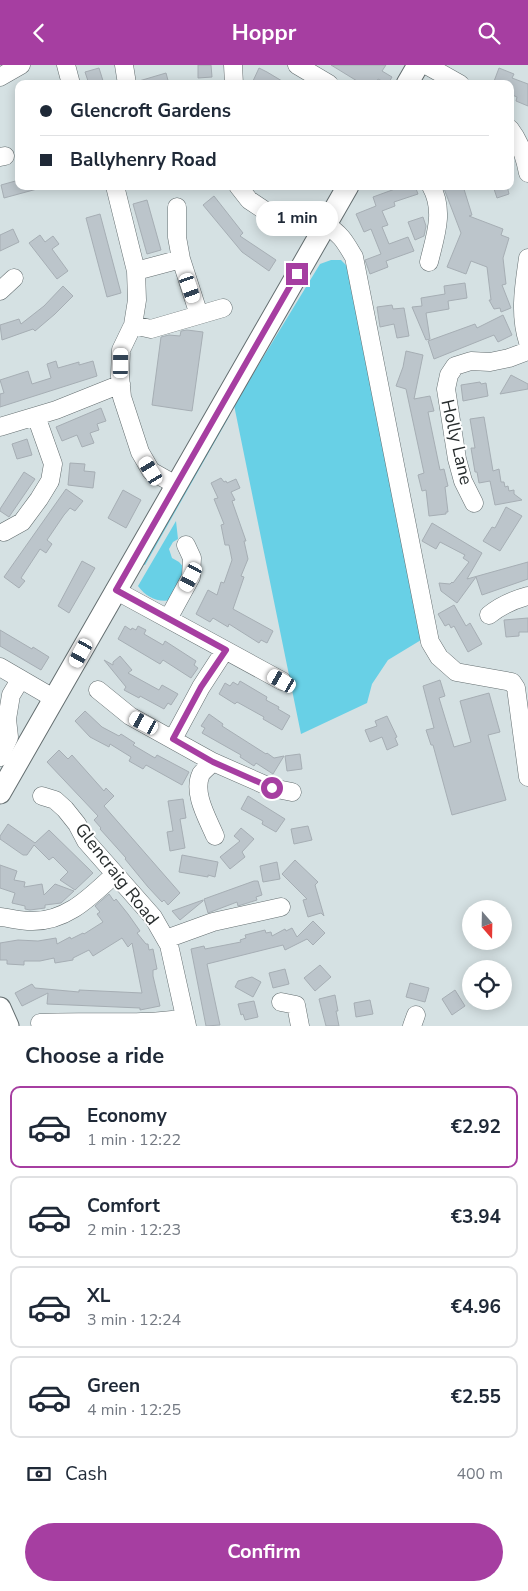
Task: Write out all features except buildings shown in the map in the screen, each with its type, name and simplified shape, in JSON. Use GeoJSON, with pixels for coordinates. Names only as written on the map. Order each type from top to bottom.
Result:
{"type":"FeatureCollection","features":[{"type":"Feature","properties":{"kind":"main road"},"geometry":{"type":"LineString","coordinates":[[409,80],[418,65]]}},
{"type":"Feature","properties":{"kind":"main road"},"geometry":{"type":"LineString","coordinates":[[0,793],[346,190]]}},
{"type":"Feature","properties":{"kind":"main road"},"geometry":{"type":"LineString","coordinates":[[0,1008],[8,1026]]}},
{"type":"Feature","properties":{"kind":"street"},"geometry":{"type":"LineString","coordinates":[[0,77],[21,65]]}},
{"type":"Feature","properties":{"kind":"street"},"geometry":{"type":"LineString","coordinates":[[66,65],[70,80]]}},
{"type":"Feature","properties":{"kind":"street"},"geometry":{"type":"LineString","coordinates":[[124,65],[126,80]]}},
{"type":"Feature","properties":{"kind":"street"},"geometry":{"type":"LineString","coordinates":[[233,65],[234,80]]}},
{"type":"Feature","properties":{"kind":"street"},"geometry":{"type":"LineString","coordinates":[[297,65],[322,80]]}},
{"type":"Feature","properties":{"kind":"street"},"geometry":{"type":"LineString","coordinates":[[426,65],[452,80]]}},
{"type":"Feature","properties":{"kind":"street"},"geometry":{"type":"LineString","coordinates":[[514,135],[528,173]]}},
{"type":"Feature","properties":{"kind":"street"},"geometry":{"type":"LineString","coordinates":[[116,190],[136,271],[137,300],[133,325],[121,350],[122,397],[140,452],[151,471],[176,485]]}},
{"type":"Feature","properties":{"kind":"street"},"geometry":{"type":"LineString","coordinates":[[241,190],[249,200],[279,220]]}},
{"type":"Feature","properties":{"kind":"street"},"geometry":{"type":"LineString","coordinates":[[429,262],[439,215],[438,203],[433,190]]}},
{"type":"Feature","properties":{"kind":"street"},"geometry":{"type":"LineString","coordinates":[[177,207],[177,237],[181,259],[199,315]]}},
{"type":"Feature","properties":{"kind":"street"},"geometry":{"type":"LineString","coordinates":[[326,225],[338,232],[354,257],[430,642],[439,657],[456,672],[512,682],[516,688],[528,777]]}},
{"type":"Feature","properties":{"kind":"street"},"geometry":{"type":"LineString","coordinates":[[528,258],[525,308],[522,317],[528,342]]}},
{"type":"Feature","properties":{"kind":"street"},"geometry":{"type":"LineString","coordinates":[[136,271],[181,259]]}},
{"type":"Feature","properties":{"kind":"street"},"geometry":{"type":"LineString","coordinates":[[0,291],[14,278]]}},
{"type":"Feature","properties":{"kind":"street"},"geometry":{"type":"LineString","coordinates":[[133,325],[151,329],[222,308]]}},
{"type":"Feature","properties":{"kind":"street","name":"Holly Lane"},"geometry":{"type":"LineString","coordinates":[[474,503],[463,481],[457,459],[446,389],[449,375],[455,367],[471,361],[490,362],[528,351]]}},
{"type":"Feature","properties":{"kind":"street"},"geometry":{"type":"LineString","coordinates":[[0,427],[36,417],[121,384]]}},
{"type":"Feature","properties":{"kind":"street"},"geometry":{"type":"LineString","coordinates":[[4,532],[22,522],[50,481],[53,464],[36,417]]}},
{"type":"Feature","properties":{"kind":"street"},"geometry":{"type":"LineString","coordinates":[[168,619],[191,577],[192,558],[186,545]]}},
{"type":"Feature","properties":{"kind":"street"},"geometry":{"type":"LineString","coordinates":[[116,590],[282,681]]}},
{"type":"Feature","properties":{"kind":"street"},"geometry":{"type":"LineString","coordinates":[[489,615],[499,606],[528,596]]}},
{"type":"Feature","properties":{"kind":"street"},"geometry":{"type":"LineString","coordinates":[[173,739],[201,687],[226,650]]}},
{"type":"Feature","properties":{"kind":"street"},"geometry":{"type":"LineString","coordinates":[[0,667],[55,699]]}},
{"type":"Feature","properties":{"kind":"street"},"geometry":{"type":"LineString","coordinates":[[0,757],[9,737],[7,719],[11,695],[20,680]]}},
{"type":"Feature","properties":{"kind":"street"},"geometry":{"type":"LineString","coordinates":[[98,691],[130,715],[213,762],[272,788],[292,792]]}},
{"type":"Feature","properties":{"kind":"street"},"geometry":{"type":"LineString","coordinates":[[213,762],[202,773],[198,785],[206,814],[215,836]]}},
{"type":"Feature","properties":{"kind":"street","name":"Glencraig Road"},"geometry":{"type":"LineString","coordinates":[[42,796],[55,800],[65,809],[78,825],[86,841],[153,917],[169,945],[186,1022]]}},
{"type":"Feature","properties":{"kind":"street"},"geometry":{"type":"LineString","coordinates":[[0,917],[32,921],[48,919],[68,913],[86,901],[115,873]]}},
{"type":"Feature","properties":{"kind":"street"},"geometry":{"type":"LineString","coordinates":[[166,939],[213,922],[281,907]]}},
{"type":"Feature","properties":{"kind":"street"},"geometry":{"type":"LineString","coordinates":[[281,1002],[296,1005],[300,1026]]}},
{"type":"Feature","properties":{"kind":"street"},"geometry":{"type":"LineString","coordinates":[[40,1023],[69,1022],[99,1025],[186,1022]]}},
{"type":"Feature","properties":{"kind":"shaded area"},"geometry":{"type":"Polygon","coordinates":[[[331,260],[341,260],[348,267],[421,640],[388,660],[372,684],[367,703],[301,734],[234,405],[320,264],[331,260]]]}},
{"type":"Feature","properties":{"kind":"shaded area"},"geometry":{"type":"Polygon","coordinates":[[[227,411],[230,415],[145,565],[140,564],[227,411]]]}},
{"type":"Feature","properties":{"kind":"shaded area"},"geometry":{"type":"Polygon","coordinates":[[[176,521],[178,539],[173,542],[169,549],[172,558],[179,562],[187,571],[171,600],[161,601],[149,596],[138,586],[176,521]]]}},
{"type":"Feature","properties":{"kind":"route"},"geometry":{"type":"LineString","coordinates":[[272,788],[213,762],[173,739],[201,687],[226,650],[116,590],[297,274]]}}]}
